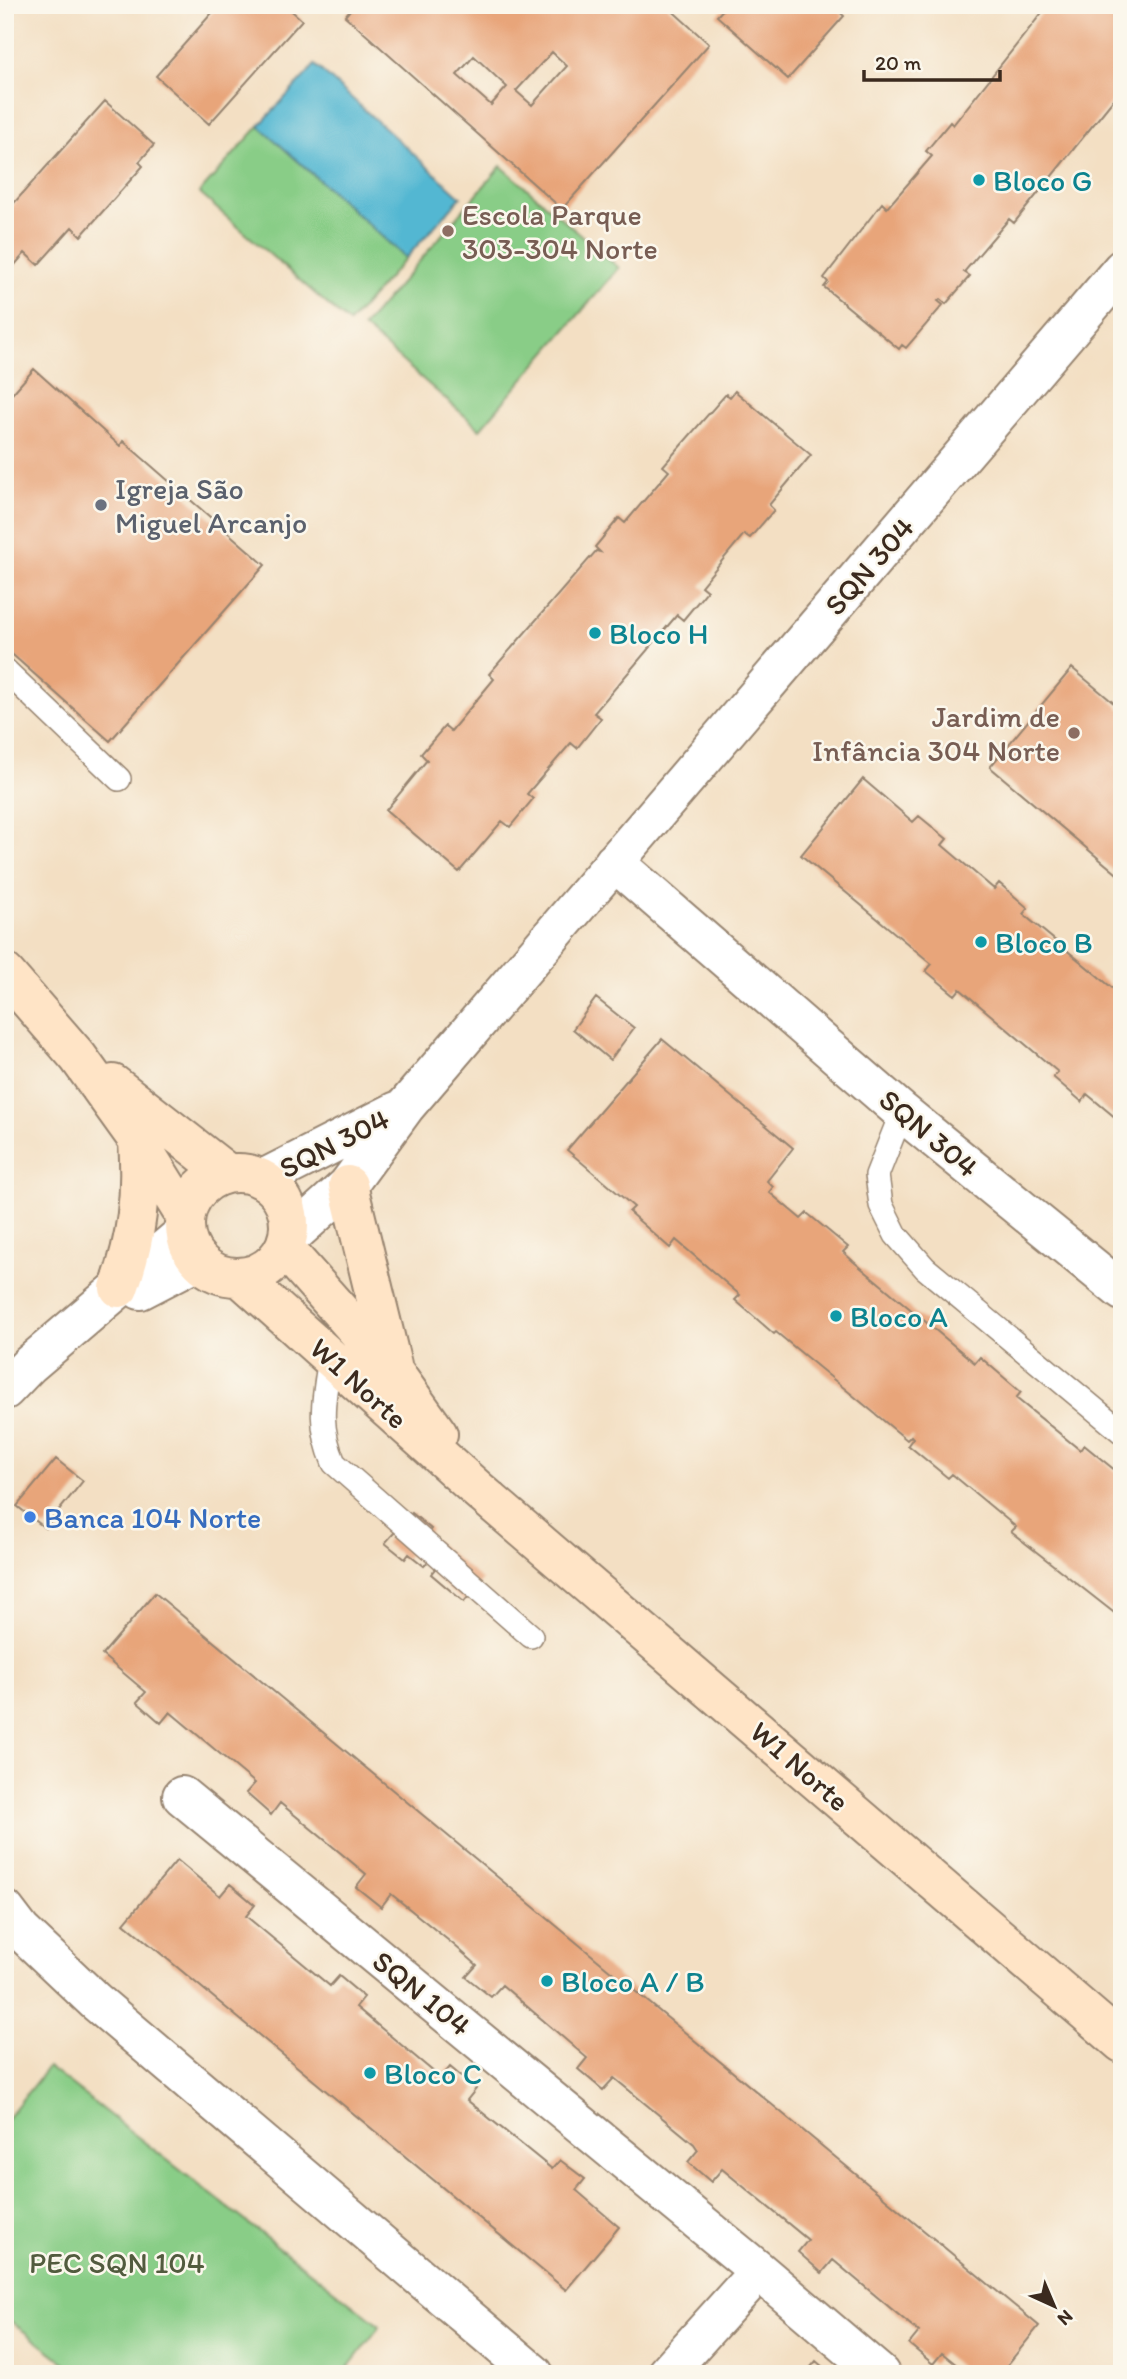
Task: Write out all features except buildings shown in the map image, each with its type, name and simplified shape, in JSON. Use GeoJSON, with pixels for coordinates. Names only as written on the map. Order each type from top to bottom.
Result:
{"type":"FeatureCollection","features":[{"type":"Feature","properties":{"kind":"street","name":"SQN 304"},"geometry":{"type":"LineString","coordinates":[[286,1244],[348,1185],[405,1107],[1122,269]]}},
{"type":"Feature","properties":{"kind":"street","name":"SQN 304"},"geometry":{"type":"LineString","coordinates":[[614,862],[902,1112],[1122,1291]]}},
{"type":"Feature","properties":{"kind":"street"},"geometry":{"type":"LineString","coordinates":[[5,973],[21,1006],[78,1057],[245,1176],[276,1190],[286,1205],[289,1220],[286,1244],[268,1266],[240,1277],[217,1273],[190,1236],[137,1139],[78,1057]]}},
{"type":"Feature","properties":{"kind":"street","name":"SQN 304"},"geometry":{"type":"LineString","coordinates":[[245,1176],[405,1107]]}},
{"type":"Feature","properties":{"kind":"street"},"geometry":{"type":"LineString","coordinates":[[119,1288],[132,1253],[139,1216],[141,1178],[137,1139]]}},
{"type":"Feature","properties":{"kind":"street"},"geometry":{"type":"LineString","coordinates":[[190,1236],[190,1201],[200,1188],[212,1178],[245,1176]]}},
{"type":"Feature","properties":{"kind":"street"},"geometry":{"type":"LineString","coordinates":[[348,1185],[393,1371]]}},
{"type":"Feature","properties":{"kind":"street"},"geometry":{"type":"LineString","coordinates":[[5,1390],[29,1365],[119,1288],[190,1236]]}},
{"type":"Feature","properties":{"kind":"street"},"geometry":{"type":"LineString","coordinates":[[82,1320],[190,1236]]}},
{"type":"Feature","properties":{"kind":"street","name":"W1 Norte"},"geometry":{"type":"LineString","coordinates":[[286,1244],[393,1371],[478,1490]]}},
{"type":"Feature","properties":{"kind":"street","name":"W1 Norte"},"geometry":{"type":"LineString","coordinates":[[240,1277],[478,1490],[1122,2043]]}},
{"type":"Feature","properties":{"kind":"street","name":"SQN 104"},"geometry":{"type":"LineString","coordinates":[[182,1796],[759,2271],[880,2374]]}},
{"type":"Feature","properties":{"kind":"street"},"geometry":{"type":"LineString","coordinates":[[5,1909],[21,1931],[94,2001],[534,2374]]}},
{"type":"Feature","properties":{"kind":"street"},"geometry":{"type":"LineString","coordinates":[[666,2374],[759,2271]]}},
{"type":"Feature","properties":{"kind":"lane"},"geometry":{"type":"LineString","coordinates":[[5,670],[119,779]]}},
{"type":"Feature","properties":{"kind":"lane"},"geometry":{"type":"LineString","coordinates":[[902,1112],[877,1175],[881,1205],[896,1235],[926,1268],[1122,1432]]}},
{"type":"Feature","properties":{"kind":"lane"},"geometry":{"type":"LineString","coordinates":[[330,1358],[321,1415],[324,1440],[334,1463],[531,1636]]}},
{"type":"Feature","properties":{"kind":"green space"},"geometry":{"type":"Polygon","coordinates":[[[259,126],[406,258],[349,323],[199,193],[259,126]]]}},
{"type":"Feature","properties":{"kind":"green space"},"geometry":{"type":"Polygon","coordinates":[[[501,166],[619,268],[480,429],[363,327],[501,166]]]}},
{"type":"Feature","properties":{"kind":"green space","name":"PEC SQN 104"},"geometry":{"type":"Polygon","coordinates":[[[48,2067],[380,2326],[343,2374],[80,2374],[5,2317],[5,2121],[48,2067]]]}},
{"type":"Feature","properties":{"kind":"water"},"geometry":{"type":"Polygon","coordinates":[[[315,65],[461,197],[406,258],[259,126],[315,65]]]}},
{"type":"Feature","properties":{"kind":"place","name":"Bloco G"},"geometry":{"type":"Point","coordinates":[979,180]}},
{"type":"Feature","properties":{"kind":"place","name":"Escola Parque 303-304 Norte"},"geometry":{"type":"Point","coordinates":[448,231]}},
{"type":"Feature","properties":{"kind":"place","name":"Igreja São Miguel Arcanjo"},"geometry":{"type":"Point","coordinates":[101,505]}},
{"type":"Feature","properties":{"kind":"place","name":"Bloco H"},"geometry":{"type":"Point","coordinates":[595,633]}},
{"type":"Feature","properties":{"kind":"place","name":"Jardim de Infância 304 Norte"},"geometry":{"type":"Point","coordinates":[1074,733]}},
{"type":"Feature","properties":{"kind":"place","name":"Bloco B"},"geometry":{"type":"Point","coordinates":[981,942]}},
{"type":"Feature","properties":{"kind":"place","name":"Bloco A"},"geometry":{"type":"Point","coordinates":[836,1316]}},
{"type":"Feature","properties":{"kind":"place","name":"Banca 104 Norte"},"geometry":{"type":"Point","coordinates":[30,1517]}},
{"type":"Feature","properties":{"kind":"place","name":"Bloco A / B"},"geometry":{"type":"Point","coordinates":[547,1981]}},
{"type":"Feature","properties":{"kind":"place","name":"Bloco C"},"geometry":{"type":"Point","coordinates":[370,2073]}}]}
